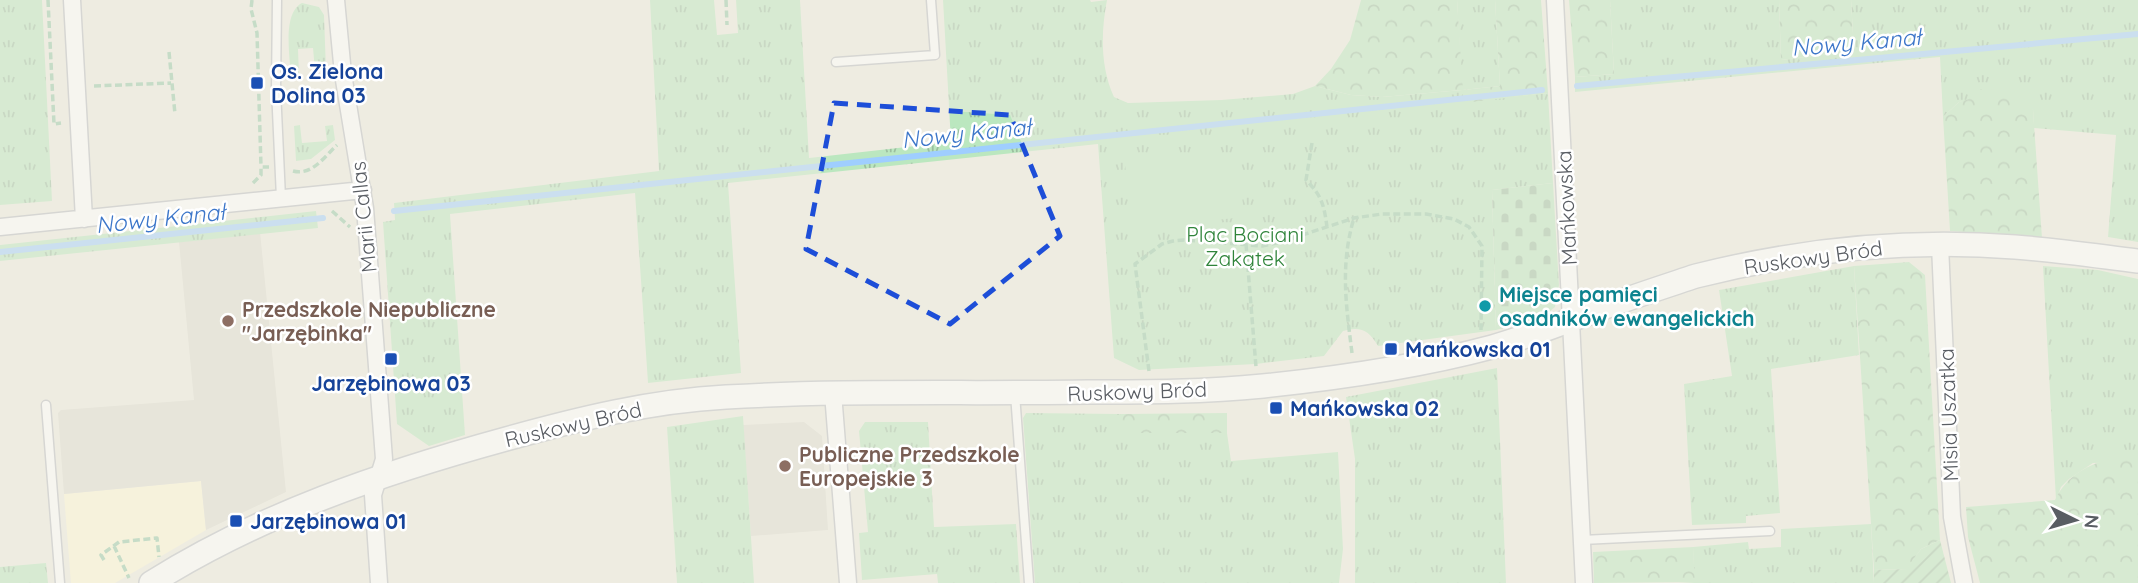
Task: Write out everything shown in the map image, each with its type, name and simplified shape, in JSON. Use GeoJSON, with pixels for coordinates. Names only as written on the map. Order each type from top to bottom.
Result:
{"type":"FeatureCollection","features":[{"type":"Feature","properties":{"kind":"street","name":"Marii Callas"},"geometry":{"type":"LineString","coordinates":[[336,0],[343,74],[363,190],[384,459],[373,495],[379,583]]}},
{"type":"Feature","properties":{"kind":"street","name":"Mańkowska"},"geometry":{"type":"LineString","coordinates":[[1555,0],[1584,583]]}},
{"type":"Feature","properties":{"kind":"street"},"geometry":{"type":"LineString","coordinates":[[74,2],[84,219]]}},
{"type":"Feature","properties":{"kind":"street"},"geometry":{"type":"LineString","coordinates":[[0,227],[363,190]]}},
{"type":"Feature","properties":{"kind":"street","name":"Ruskowy Bród"},"geometry":{"type":"LineString","coordinates":[[140,580],[276,516],[379,477],[527,433],[649,405],[722,397],[833,393],[1149,392],[1258,386],[1335,377],[1437,360],[1492,347],[1723,269],[1849,249],[1940,245],[2015,247],[2138,261]]}},
{"type":"Feature","properties":{"kind":"street","name":"Misia Uszatka"},"geometry":{"type":"LineString","coordinates":[[1940,245],[1952,517],[1964,583]]}},
{"type":"Feature","properties":{"kind":"street"},"geometry":{"type":"LineString","coordinates":[[833,393],[848,583]]}},
{"type":"Feature","properties":{"kind":"lane"},"geometry":{"type":"LineString","coordinates":[[277,0],[276,89],[281,198]]}},
{"type":"Feature","properties":{"kind":"lane"},"geometry":{"type":"LineString","coordinates":[[836,62],[934,55],[931,0]]}},
{"type":"Feature","properties":{"kind":"lane"},"geometry":{"type":"LineString","coordinates":[[1015,393],[1029,583]]}},
{"type":"Feature","properties":{"kind":"lane"},"geometry":{"type":"LineString","coordinates":[[46,405],[60,583]]}},
{"type":"Feature","properties":{"kind":"lane"},"geometry":{"type":"LineString","coordinates":[[1582,540],[1770,531]]}},
{"type":"Feature","properties":{"kind":"path"},"geometry":{"type":"LineString","coordinates":[[48,0],[54,124],[79,122]]}},
{"type":"Feature","properties":{"kind":"path"},"geometry":{"type":"LineString","coordinates":[[252,0],[251,9],[257,33],[261,167],[261,175],[252,184]]}},
{"type":"Feature","properties":{"kind":"path"},"geometry":{"type":"LineString","coordinates":[[726,0],[727,24]]}},
{"type":"Feature","properties":{"kind":"path"},"geometry":{"type":"LineString","coordinates":[[169,52],[175,114]]}},
{"type":"Feature","properties":{"kind":"path"},"geometry":{"type":"LineString","coordinates":[[94,86],[171,83]]}},
{"type":"Feature","properties":{"kind":"path"},"geometry":{"type":"LineString","coordinates":[[261,167],[279,167],[296,173],[309,171],[340,142],[354,140]]}},
{"type":"Feature","properties":{"kind":"path"},"geometry":{"type":"LineString","coordinates":[[1312,143],[1306,180],[1323,201],[1327,227]]}},
{"type":"Feature","properties":{"kind":"path"},"geometry":{"type":"LineString","coordinates":[[1149,373],[1135,264],[1162,243],[1184,240],[1262,246],[1281,243],[1354,218],[1382,214],[1426,214],[1454,219],[1469,227],[1482,246],[1482,338]]}},
{"type":"Feature","properties":{"kind":"path"},"geometry":{"type":"LineString","coordinates":[[1352,353],[1345,262],[1354,218]]}},
{"type":"Feature","properties":{"kind":"path"},"geometry":{"type":"LineString","coordinates":[[1246,244],[1256,367]]}},
{"type":"Feature","properties":{"kind":"path"},"geometry":{"type":"LineString","coordinates":[[104,560],[101,555],[119,542],[157,538],[159,557]]}},
{"type":"Feature","properties":{"kind":"path"},"geometry":{"type":"LineString","coordinates":[[114,546],[140,580]]}},
{"type":"Feature","properties":{"kind":"highlighted area"},"geometry":{"type":"Polygon","coordinates":[[[834,103],[1010,115],[1060,236],[950,324],[806,249],[834,103]]]}},
{"type":"Feature","properties":{"kind":"shaded area","name":"Przedszkole Niepubliczne \"Jarzębinka\""},"geometry":{"type":"Polygon","coordinates":[[[260,232],[286,492],[206,530],[201,481],[64,494],[58,413],[61,410],[194,400],[179,242],[260,232]]]}},
{"type":"Feature","properties":{"kind":"shaded area","name":"Publiczne Przedszkole Europejskie 3"},"geometry":{"type":"Polygon","coordinates":[[[804,422],[822,436],[828,530],[751,536],[743,425],[804,422]]]}},
{"type":"Feature","properties":{"kind":"shaded area"},"geometry":{"type":"Polygon","coordinates":[[[201,481],[206,530],[115,583],[71,583],[64,494],[201,481]]]}},
{"type":"Feature","properties":{"kind":"green space"},"geometry":{"type":"Polygon","coordinates":[[[0,0],[42,0],[52,201],[0,205],[0,0]]]}},
{"type":"Feature","properties":{"kind":"green space","name":"Plac Bociani Zakątek"},"geometry":{"type":"Polygon","coordinates":[[[650,0],[714,0],[717,35],[738,33],[736,0],[800,0],[809,158],[951,142],[943,0],[1107,0],[1103,37],[1106,73],[1114,97],[1128,103],[1293,94],[1315,86],[1351,95],[1382,97],[1462,90],[1457,0],[1495,0],[1500,86],[1463,90],[1464,102],[1548,93],[1553,183],[1492,190],[1496,330],[1378,346],[1364,331],[1349,330],[1343,331],[1324,356],[1256,364],[1139,370],[1114,358],[1098,144],[728,183],[741,373],[648,383],[635,193],[450,214],[465,435],[429,446],[397,424],[383,222],[395,220],[394,203],[659,171],[650,0]]]}},
{"type":"Feature","properties":{"kind":"green space"},"geometry":{"type":"Polygon","coordinates":[[[1361,0],[1457,0],[1463,90],[1500,86],[1495,0],[1541,0],[1548,93],[1464,103],[1462,90],[1382,97],[1351,95],[1315,86],[1331,69],[1350,40],[1361,0]]]}},
{"type":"Feature","properties":{"kind":"green space"},"geometry":{"type":"Polygon","coordinates":[[[1569,0],[1610,0],[1614,74],[1575,77],[1569,0]]]}},
{"type":"Feature","properties":{"kind":"green space"},"geometry":{"type":"Polygon","coordinates":[[[1610,0],[1779,0],[1781,60],[1854,51],[1851,0],[2138,0],[2138,242],[2108,237],[2116,135],[2034,128],[2033,110],[1969,100],[1959,102],[1943,117],[1940,57],[1575,92],[1575,77],[1614,74],[1610,0]]]}},
{"type":"Feature","properties":{"kind":"green space"},"geometry":{"type":"Polygon","coordinates":[[[1779,0],[1851,0],[1854,51],[1781,60],[1779,0]]]}},
{"type":"Feature","properties":{"kind":"green space"},"geometry":{"type":"Polygon","coordinates":[[[302,3],[319,7],[324,15],[326,70],[315,71],[313,48],[298,49],[299,74],[296,78],[291,77],[289,26],[296,8],[302,3]]]}},
{"type":"Feature","properties":{"kind":"green space"},"geometry":{"type":"Polygon","coordinates":[[[1976,89],[2010,91],[2033,110],[2042,238],[1950,231],[1943,117],[1959,102],[1969,99],[1976,89]]]}},
{"type":"Feature","properties":{"kind":"green space"},"geometry":{"type":"Polygon","coordinates":[[[300,125],[302,143],[327,141],[325,126],[333,125],[335,140],[311,159],[296,161],[294,126],[300,125]]]}},
{"type":"Feature","properties":{"kind":"green space"},"geometry":{"type":"Polygon","coordinates":[[[1238,153],[1244,217],[1132,229],[1125,164],[1238,153]]]}},
{"type":"Feature","properties":{"kind":"green space"},"geometry":{"type":"Polygon","coordinates":[[[1553,183],[1559,285],[1555,307],[1542,318],[1496,330],[1492,190],[1553,183]]]}},
{"type":"Feature","properties":{"kind":"green space"},"geometry":{"type":"Polygon","coordinates":[[[316,211],[318,228],[0,261],[0,245],[316,211]]]}},
{"type":"Feature","properties":{"kind":"green space"},"geometry":{"type":"Polygon","coordinates":[[[1311,237],[1312,249],[1302,250],[1303,266],[1282,267],[1252,285],[1253,302],[1223,308],[1218,306],[1213,246],[1264,250],[1283,247],[1311,237]]]}},
{"type":"Feature","properties":{"kind":"green space"},"geometry":{"type":"Polygon","coordinates":[[[1909,262],[1925,275],[1940,540],[1921,549],[1907,569],[1874,570],[1854,266],[1909,262]]]}},
{"type":"Feature","properties":{"kind":"green space"},"geometry":{"type":"Polygon","coordinates":[[[1854,266],[1859,355],[1771,369],[1780,513],[1746,516],[1746,523],[1692,525],[1684,384],[1732,376],[1719,290],[1854,266]]]}},
{"type":"Feature","properties":{"kind":"green space"},"geometry":{"type":"Polygon","coordinates":[[[2043,266],[2098,270],[2138,279],[2138,462],[2093,463],[2061,487],[2056,500],[2043,266]]]}},
{"type":"Feature","properties":{"kind":"green space"},"geometry":{"type":"Polygon","coordinates":[[[1497,368],[1506,583],[1355,583],[1355,459],[1346,397],[1497,368]]]}},
{"type":"Feature","properties":{"kind":"green space"},"geometry":{"type":"Polygon","coordinates":[[[1026,413],[1121,414],[1121,433],[1227,433],[1231,461],[1338,452],[1343,549],[1339,583],[1035,583],[1023,418],[1026,413]]]}},
{"type":"Feature","properties":{"kind":"green space"},"geometry":{"type":"Polygon","coordinates":[[[1227,413],[1227,433],[1120,433],[1121,414],[1227,413]]]}},
{"type":"Feature","properties":{"kind":"green space"},"geometry":{"type":"Polygon","coordinates":[[[743,416],[754,583],[677,583],[667,427],[743,416]]]}},
{"type":"Feature","properties":{"kind":"green space"},"geometry":{"type":"Polygon","coordinates":[[[865,422],[928,422],[934,527],[1016,524],[1020,583],[938,583],[937,574],[862,580],[859,533],[868,532],[859,431],[865,422]]]}},
{"type":"Feature","properties":{"kind":"green space"},"geometry":{"type":"Polygon","coordinates":[[[2113,458],[2138,462],[2138,583],[1980,583],[1968,537],[1966,507],[2055,500],[2065,484],[2079,472],[2113,458]]]}},
{"type":"Feature","properties":{"kind":"green space"},"geometry":{"type":"Polygon","coordinates":[[[1871,524],[1874,583],[1678,583],[1694,582],[1693,547],[1748,542],[1749,549],[1781,547],[1781,529],[1871,524]]]}},
{"type":"Feature","properties":{"kind":"green space"},"geometry":{"type":"Polygon","coordinates":[[[1940,540],[1951,583],[1874,583],[1874,570],[1906,569],[1921,549],[1940,540]]]}},
{"type":"Feature","properties":{"kind":"green space"},"geometry":{"type":"Polygon","coordinates":[[[1693,547],[1695,582],[1594,583],[1593,552],[1693,547]]]}},
{"type":"Feature","properties":{"kind":"green space"},"geometry":{"type":"Polygon","coordinates":[[[46,563],[48,583],[0,583],[0,567],[46,563]]]}},
{"type":"Feature","properties":{"kind":"waterway","name":"Nowy Kanał"},"geometry":{"type":"LineString","coordinates":[[1577,86],[2138,34]]}},
{"type":"Feature","properties":{"kind":"waterway","name":"Nowy Kanał"},"geometry":{"type":"LineString","coordinates":[[394,211],[1542,90]]}},
{"type":"Feature","properties":{"kind":"waterway","name":"Nowy Kanał"},"geometry":{"type":"LineString","coordinates":[[0,252],[323,218]]}},
{"type":"Feature","properties":{"kind":"place","name":"Os. Zielona Dolina 03"},"geometry":{"type":"Point","coordinates":[257,83]}},
{"type":"Feature","properties":{"kind":"place","name":"Miejsce pamięci osadników ewangelickich"},"geometry":{"type":"Point","coordinates":[1485,306]}},
{"type":"Feature","properties":{"kind":"place","name":"Przedszkole Niepubliczne \"Jarzębinka\""},"geometry":{"type":"Point","coordinates":[228,321]}},
{"type":"Feature","properties":{"kind":"place","name":"Mańkowska 01"},"geometry":{"type":"Point","coordinates":[1391,349]}},
{"type":"Feature","properties":{"kind":"place","name":"Jarzębinowa 03"},"geometry":{"type":"Point","coordinates":[391,359]}},
{"type":"Feature","properties":{"kind":"place","name":"Mańkowska 02"},"geometry":{"type":"Point","coordinates":[1276,408]}},
{"type":"Feature","properties":{"kind":"place","name":"Publiczne Przedszkole Europejskie 3"},"geometry":{"type":"Point","coordinates":[785,466]}},
{"type":"Feature","properties":{"kind":"place","name":"Jarzębinowa 01"},"geometry":{"type":"Point","coordinates":[236,521]}}]}
